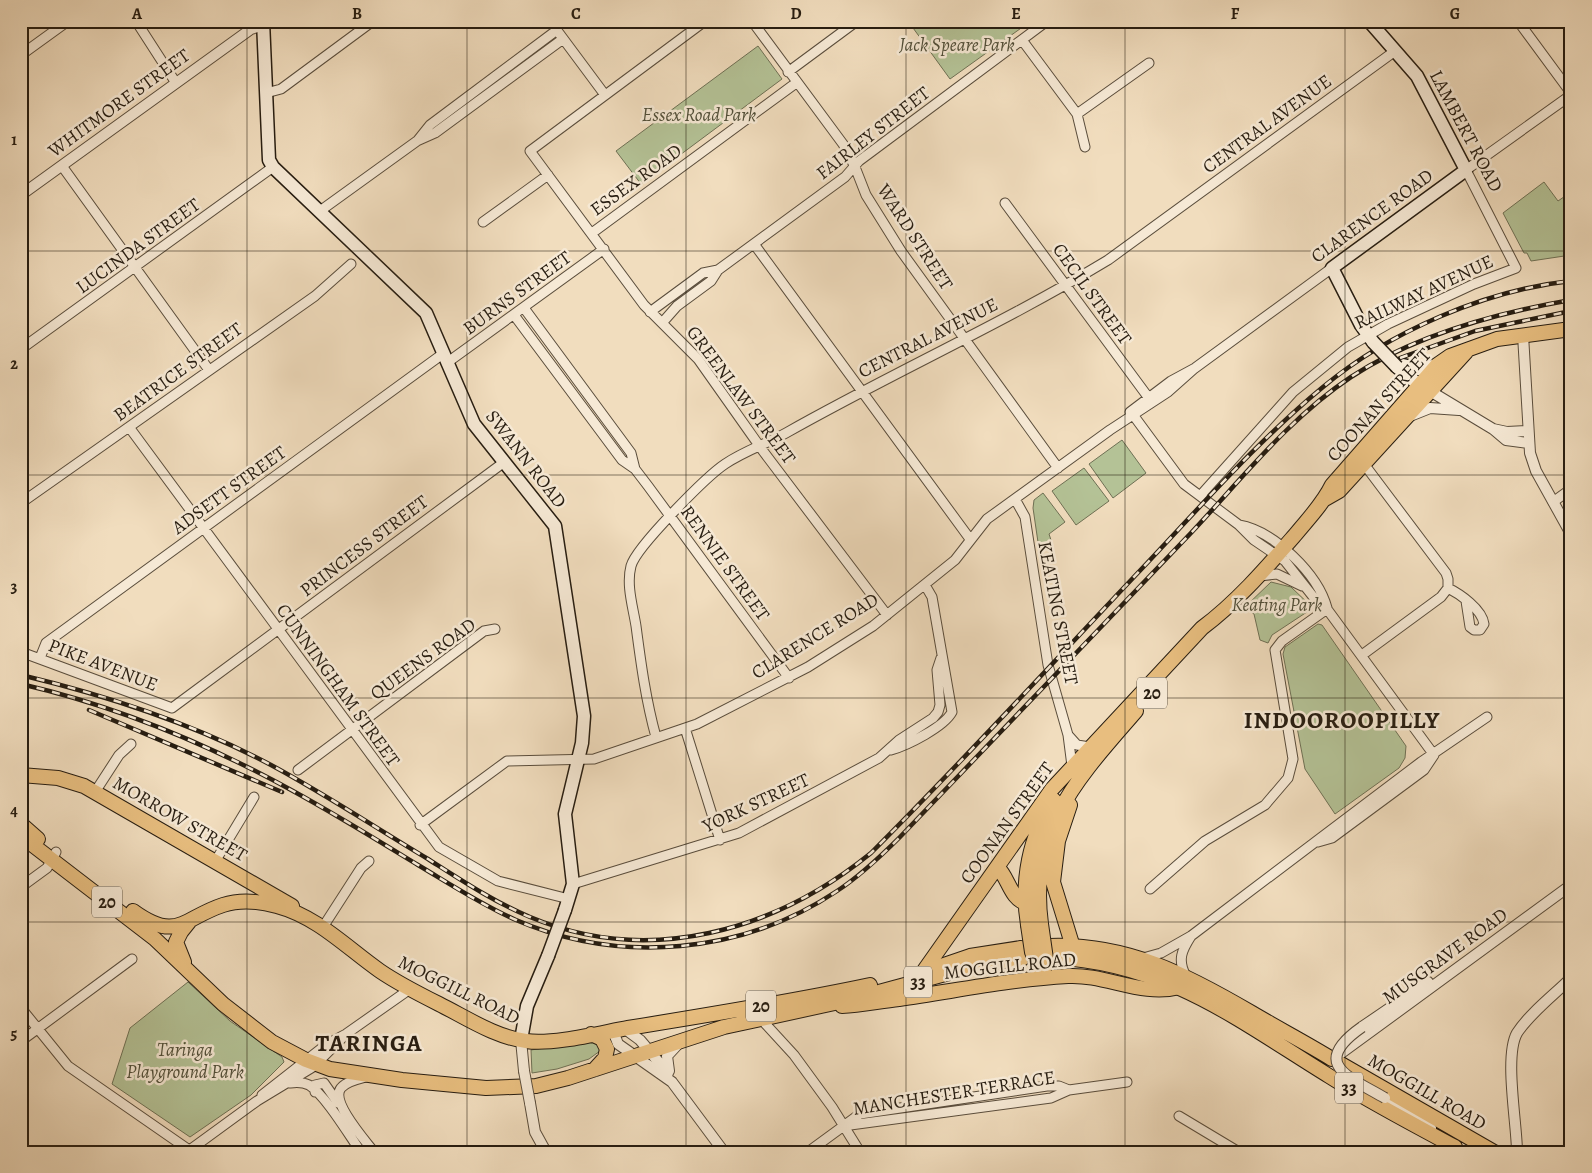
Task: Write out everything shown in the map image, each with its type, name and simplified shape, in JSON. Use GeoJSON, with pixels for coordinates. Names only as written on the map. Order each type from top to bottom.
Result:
{"type":"FeatureCollection","features":[{"type":"Feature","properties":{"kind":"main road","name":"LAMBERT ROAD"},"geometry":{"type":"LineString","coordinates":[[1369,21],[1423,87],[1466,170]]}},
{"type":"Feature","properties":{"kind":"main road"},"geometry":{"type":"LineString","coordinates":[[263,23],[268,152],[273,167]]}},
{"type":"Feature","properties":{"kind":"main road","name":"SWANN ROAD"},"geometry":{"type":"LineString","coordinates":[[273,167],[422,309],[446,357],[474,424],[556,529],[584,705],[584,732],[565,814],[573,884],[548,956],[527,1006],[521,1040]]}},
{"type":"Feature","properties":{"kind":"main road","name":"CLARENCE ROAD"},"geometry":{"type":"LineString","coordinates":[[1332,268],[1466,170]]}},
{"type":"Feature","properties":{"kind":"main road"},"geometry":{"type":"LineString","coordinates":[[1332,268],[1371,339],[1387,356],[1424,388]]}},
{"type":"Feature","properties":{"kind":"main road","name":"COONAN STREET"},"geometry":{"type":"LineString","coordinates":[[1325,499],[1340,491],[1402,423],[1437,365],[1450,356],[1497,339],[1571,321]]}},
{"type":"Feature","properties":{"kind":"main road","name":"COONAN STREET"},"geometry":{"type":"LineString","coordinates":[[1523,334],[1540,335],[1571,329]]}},
{"type":"Feature","properties":{"kind":"main road","name":"COONAN STREET"},"geometry":{"type":"LineString","coordinates":[[923,972],[1052,789],[1072,766],[1202,628],[1218,616],[1254,580],[1325,499],[1332,485],[1424,388],[1470,348]]}},
{"type":"Feature","properties":{"kind":"main road"},"geometry":{"type":"LineString","coordinates":[[1400,366],[1419,369],[1437,365]]}},
{"type":"Feature","properties":{"kind":"main road","name":"COONAN STREET"},"geometry":{"type":"LineString","coordinates":[[1035,924],[1044,849],[1050,832],[1071,790],[1104,748],[1207,633],[1218,616]]}},
{"type":"Feature","properties":{"kind":"main road","name":"COONAN STREET"},"geometry":{"type":"LineString","coordinates":[[1044,967],[1046,959],[1026,903],[1029,854],[1037,829],[1065,784],[1126,713],[1131,704]]}},
{"type":"Feature","properties":{"kind":"main road","name":"MORROW STREET"},"geometry":{"type":"LineString","coordinates":[[21,775],[58,778],[74,782],[95,792],[276,895],[317,923]]}},
{"type":"Feature","properties":{"kind":"main road"},"geometry":{"type":"LineString","coordinates":[[1071,790],[1071,800],[1058,841],[1053,877],[1056,896],[1073,947]]}},
{"type":"Feature","properties":{"kind":"main road","name":"MOGGILL ROAD"},"geometry":{"type":"LineString","coordinates":[[21,824],[54,856],[155,939],[189,971]]}},
{"type":"Feature","properties":{"kind":"main road","name":"MOGGILL ROAD"},"geometry":{"type":"LineString","coordinates":[[21,836],[54,856],[147,920],[168,927],[190,922],[215,908],[244,901],[282,907],[317,923],[379,970],[410,989],[501,1035],[521,1040],[545,1042],[817,996],[900,979],[970,956],[1021,953],[813,1007],[760,1018],[683,1039],[595,1069]]}},
{"type":"Feature","properties":{"kind":"main road"},"geometry":{"type":"LineString","coordinates":[[998,868],[1005,876],[1016,897],[1026,903],[1036,892],[1039,882]]}},
{"type":"Feature","properties":{"kind":"main road"},"geometry":{"type":"LineString","coordinates":[[189,971],[176,942],[180,932],[190,922]]}},
{"type":"Feature","properties":{"kind":"main road","name":"MOGGILL ROAD"},"geometry":{"type":"LineString","coordinates":[[1044,967],[1073,947],[1115,952],[1143,958],[1183,981],[1335,1058],[1494,1152]]}},
{"type":"Feature","properties":{"kind":"main road","name":"MOGGILL ROAD"},"geometry":{"type":"LineString","coordinates":[[813,1007],[846,1006],[1044,967],[1112,964],[1183,981],[1219,1007],[1350,1089],[1459,1150]]}},
{"type":"Feature","properties":{"kind":"main road","name":"MOGGILL ROAD"},"geometry":{"type":"LineString","coordinates":[[1044,967],[1156,991],[1183,981]]}},
{"type":"Feature","properties":{"kind":"main road","name":"20"},"geometry":{"type":"LineString","coordinates":[[189,971],[250,1027],[272,1042],[311,1062],[369,1076],[471,1087],[517,1088],[554,1082],[595,1069]]}},
{"type":"Feature","properties":{"kind":"main road"},"geometry":{"type":"LineString","coordinates":[[591,1034],[602,1039],[608,1048],[605,1058],[595,1069]]}},
{"type":"Feature","properties":{"kind":"street"},"geometry":{"type":"LineString","coordinates":[[21,55],[68,21]]}},
{"type":"Feature","properties":{"kind":"street"},"geometry":{"type":"LineString","coordinates":[[136,21],[176,83]]}},
{"type":"Feature","properties":{"kind":"street"},"geometry":{"type":"LineString","coordinates":[[266,93],[281,89],[373,21]]}},
{"type":"Feature","properties":{"kind":"street"},"geometry":{"type":"LineString","coordinates":[[550,21],[605,95],[706,21]]}},
{"type":"Feature","properties":{"kind":"street","name":"WARD STREET"},"geometry":{"type":"LineString","coordinates":[[752,21],[796,83],[843,144],[866,195],[879,217],[1058,468]]}},
{"type":"Feature","properties":{"kind":"street"},"geometry":{"type":"LineString","coordinates":[[788,72],[857,21]]}},
{"type":"Feature","properties":{"kind":"street","name":"FAIRLEY STREET"},"geometry":{"type":"LineString","coordinates":[[662,323],[677,306],[711,281],[718,270],[845,178],[859,161],[1047,21]]}},
{"type":"Feature","properties":{"kind":"street"},"geometry":{"type":"LineString","coordinates":[[1518,21],[1571,94]]}},
{"type":"Feature","properties":{"kind":"street","name":"WHITMORE STREET"},"geometry":{"type":"LineString","coordinates":[[21,195],[263,23]]}},
{"type":"Feature","properties":{"kind":"street"},"geometry":{"type":"LineString","coordinates":[[417,141],[430,125],[557,30]]}},
{"type":"Feature","properties":{"kind":"street"},"geometry":{"type":"LineString","coordinates":[[320,211],[417,141],[435,133],[563,39]]}},
{"type":"Feature","properties":{"kind":"street"},"geometry":{"type":"LineString","coordinates":[[1022,40],[1077,114],[1085,147]]}},
{"type":"Feature","properties":{"kind":"street","name":"CENTRAL AVENUE"},"geometry":{"type":"LineString","coordinates":[[656,737],[649,716],[630,578],[636,556],[671,517],[721,467],[861,391],[1066,285],[1108,260],[1395,51]]}},
{"type":"Feature","properties":{"kind":"street"},"geometry":{"type":"LineString","coordinates":[[1077,114],[1149,63]]}},
{"type":"Feature","properties":{"kind":"street","name":"ESSEX ROAD"},"geometry":{"type":"LineString","coordinates":[[592,233],[796,83]]}},
{"type":"Feature","properties":{"kind":"street","name":"CLARENCE ROAD"},"geometry":{"type":"LineString","coordinates":[[1466,170],[1571,94]]}},
{"type":"Feature","properties":{"kind":"street","name":"GREENLAW STREET"},"geometry":{"type":"LineString","coordinates":[[605,95],[530,151],[650,312],[698,359],[760,446],[886,615]]}},
{"type":"Feature","properties":{"kind":"street"},"geometry":{"type":"LineString","coordinates":[[62,166],[209,370]]}},
{"type":"Feature","properties":{"kind":"street","name":"LUCINDA STREET"},"geometry":{"type":"LineString","coordinates":[[21,349],[273,167]]}},
{"type":"Feature","properties":{"kind":"street","name":"LAMBERT ROAD"},"geometry":{"type":"LineString","coordinates":[[1466,170],[1516,268]]}},
{"type":"Feature","properties":{"kind":"street"},"geometry":{"type":"LineString","coordinates":[[483,222],[548,175]]}},
{"type":"Feature","properties":{"kind":"street","name":"CECIL STREET"},"geometry":{"type":"LineString","coordinates":[[1005,203],[1150,401]]}},
{"type":"Feature","properties":{"kind":"street"},"geometry":{"type":"LineString","coordinates":[[754,244],[970,540]]}},
{"type":"Feature","properties":{"kind":"street","name":"BURNS STREET"},"geometry":{"type":"LineString","coordinates":[[446,357],[514,315],[604,249]]}},
{"type":"Feature","properties":{"kind":"street","name":"BEATRICE STREET"},"geometry":{"type":"LineString","coordinates":[[22,502],[315,296],[348,268]]}},
{"type":"Feature","properties":{"kind":"street","name":"CLARENCE ROAD"},"geometry":{"type":"LineString","coordinates":[[420,825],[507,761],[594,759],[685,728],[719,714],[789,678],[846,643],[886,615],[955,560],[985,521],[1332,268]]}},
{"type":"Feature","properties":{"kind":"street","name":"RAILWAY AVENUE"},"geometry":{"type":"LineString","coordinates":[[1200,496],[1297,388],[1348,347],[1371,339],[1388,324],[1474,284],[1516,268]]}},
{"type":"Feature","properties":{"kind":"street","name":"FAIRLEY STREET"},"geometry":{"type":"LineString","coordinates":[[650,312],[703,273],[718,270]]}},
{"type":"Feature","properties":{"kind":"street","name":"RENNIE STREET"},"geometry":{"type":"LineString","coordinates":[[524,308],[631,453],[635,469]]}},
{"type":"Feature","properties":{"kind":"street","name":"RENNIE STREET"},"geometry":{"type":"LineString","coordinates":[[514,315],[622,460],[635,469],[789,678]]}},
{"type":"Feature","properties":{"kind":"street"},"geometry":{"type":"LineString","coordinates":[[1523,334],[1528,443],[1534,465],[1571,534]]}},
{"type":"Feature","properties":{"kind":"street","name":"ADSETT STREET"},"geometry":{"type":"LineString","coordinates":[[40,658],[46,643],[446,357]]}},
{"type":"Feature","properties":{"kind":"street"},"geometry":{"type":"LineString","coordinates":[[1424,388],[1494,429],[1506,440],[1528,443]]}},
{"type":"Feature","properties":{"kind":"street"},"geometry":{"type":"LineString","coordinates":[[1402,423],[1414,414],[1430,408],[1465,411]]}},
{"type":"Feature","properties":{"kind":"street"},"geometry":{"type":"LineString","coordinates":[[1132,414],[1182,482],[1239,525],[1254,540],[1294,556],[1322,594],[1327,608]]}},
{"type":"Feature","properties":{"kind":"street","name":"CUNNINGHAM STREET"},"geometry":{"type":"LineString","coordinates":[[130,427],[420,825],[444,851],[498,881],[567,905]]}},
{"type":"Feature","properties":{"kind":"street"},"geometry":{"type":"LineString","coordinates":[[1494,429],[1507,432],[1527,431]]}},
{"type":"Feature","properties":{"kind":"street","name":"PRINCESS STREET"},"geometry":{"type":"LineString","coordinates":[[172,708],[503,463]]}},
{"type":"Feature","properties":{"kind":"street"},"geometry":{"type":"LineString","coordinates":[[1362,655],[1441,597],[1448,588],[1446,573],[1364,464]]}},
{"type":"Feature","properties":{"kind":"street"},"geometry":{"type":"LineString","coordinates":[[1553,502],[1571,489]]}},
{"type":"Feature","properties":{"kind":"street","name":"KEATING STREET"},"geometry":{"type":"LineString","coordinates":[[1015,499],[1025,518],[1048,665],[1068,735],[1072,766]]}},
{"type":"Feature","properties":{"kind":"street"},"geometry":{"type":"LineString","coordinates":[[1280,552],[1311,594]]}},
{"type":"Feature","properties":{"kind":"street"},"geometry":{"type":"LineString","coordinates":[[1254,580],[1264,574],[1277,574],[1295,581],[1327,608],[1434,755]]}},
{"type":"Feature","properties":{"kind":"street","name":"YORK STREET"},"geometry":{"type":"LineString","coordinates":[[573,884],[720,840],[827,788],[889,751],[902,747],[949,717],[952,708],[941,658],[932,598],[925,585]]}},
{"type":"Feature","properties":{"kind":"street"},"geometry":{"type":"LineString","coordinates":[[1448,588],[1466,601]]}},
{"type":"Feature","properties":{"kind":"street"},"geometry":{"type":"LineString","coordinates":[[1150,889],[1205,841],[1265,805],[1288,778],[1293,759],[1275,650],[1282,641],[1327,608]]}},
{"type":"Feature","properties":{"kind":"street","name":"QUEENS ROAD"},"geometry":{"type":"LineString","coordinates":[[298,770],[484,632],[495,629]]}},
{"type":"Feature","properties":{"kind":"street","name":"PIKE AVENUE"},"geometry":{"type":"LineString","coordinates":[[21,652],[172,708]]}},
{"type":"Feature","properties":{"kind":"street","name":"YORK STREET"},"geometry":{"type":"LineString","coordinates":[[889,751],[899,740],[933,718],[938,712],[940,704],[937,670],[941,658]]}},
{"type":"Feature","properties":{"kind":"street"},"geometry":{"type":"LineString","coordinates":[[1143,958],[1161,953],[1191,936],[1318,842],[1332,838],[1424,770],[1434,755],[1486,717]]}},
{"type":"Feature","properties":{"kind":"street"},"geometry":{"type":"LineString","coordinates":[[685,728],[720,840]]}},
{"type":"Feature","properties":{"kind":"street"},"geometry":{"type":"LineString","coordinates":[[1068,735],[1077,745],[1090,747]]}},
{"type":"Feature","properties":{"kind":"street"},"geometry":{"type":"LineString","coordinates":[[95,792],[119,755],[131,744]]}},
{"type":"Feature","properties":{"kind":"street"},"geometry":{"type":"LineString","coordinates":[[216,860],[254,797]]}},
{"type":"Feature","properties":{"kind":"street"},"geometry":{"type":"LineString","coordinates":[[21,887],[44,870],[54,856]]}},
{"type":"Feature","properties":{"kind":"street"},"geometry":{"type":"LineString","coordinates":[[317,923],[361,868],[369,861]]}},
{"type":"Feature","properties":{"kind":"street","name":"MUSGRAVE ROAD"},"geometry":{"type":"LineString","coordinates":[[1335,1058],[1571,885]]}},
{"type":"Feature","properties":{"kind":"street"},"geometry":{"type":"LineString","coordinates":[[1183,981],[1180,956],[1191,936]]}},
{"type":"Feature","properties":{"kind":"street"},"geometry":{"type":"LineString","coordinates":[[1459,1150],[1385,1098],[1348,1076],[1337,1062],[1336,1054],[1339,1045],[1362,1027],[1431,980],[1473,957]]}},
{"type":"Feature","properties":{"kind":"street"},"geometry":{"type":"LineString","coordinates":[[21,1041],[132,959]]}},
{"type":"Feature","properties":{"kind":"street"},"geometry":{"type":"LineString","coordinates":[[1517,1152],[1512,1059],[1515,1038],[1524,1024],[1571,978]]}},
{"type":"Feature","properties":{"kind":"street"},"geometry":{"type":"LineString","coordinates":[[21,1008],[68,1066],[189,1151],[257,1101],[287,1084],[346,1034],[410,989]]}},
{"type":"Feature","properties":{"kind":"street"},"geometry":{"type":"LineString","coordinates":[[760,1018],[784,1045],[826,1100],[860,1152]]}},
{"type":"Feature","properties":{"kind":"street"},"geometry":{"type":"LineString","coordinates":[[678,1089],[660,1072],[618,1044],[615,1036],[621,1030],[638,1038],[671,1076],[678,1089],[724,1152]]}},
{"type":"Feature","properties":{"kind":"street"},"geometry":{"type":"LineString","coordinates":[[671,1076],[667,1056],[683,1039]]}},
{"type":"Feature","properties":{"kind":"street"},"geometry":{"type":"LineString","coordinates":[[521,1040],[524,1071],[535,1132],[546,1152]]}},
{"type":"Feature","properties":{"kind":"street"},"geometry":{"type":"LineString","coordinates":[[257,1101],[269,1087],[311,1062]]}},
{"type":"Feature","properties":{"kind":"street"},"geometry":{"type":"LineString","coordinates":[[342,1109],[338,1099],[341,1088],[350,1082],[369,1076]]}},
{"type":"Feature","properties":{"kind":"street","name":"MANCHESTER TERRACE"},"geometry":{"type":"LineString","coordinates":[[808,1152],[863,1113],[1047,1086],[1059,1086],[1069,1090],[1127,1082]]}},
{"type":"Feature","properties":{"kind":"street"},"geometry":{"type":"LineString","coordinates":[[287,1084],[304,1083],[315,1092],[361,1152]]}},
{"type":"Feature","properties":{"kind":"street"},"geometry":{"type":"LineString","coordinates":[[315,1092],[316,1084],[324,1083],[374,1152]]}},
{"type":"Feature","properties":{"kind":"street"},"geometry":{"type":"LineString","coordinates":[[1179,1116],[1239,1152]]}},
{"type":"Feature","properties":{"kind":"green space","name":"Jack Speare Park"},"geometry":{"type":"Polygon","coordinates":[[[908,21],[1031,21],[950,79],[908,21]]]}},
{"type":"Feature","properties":{"kind":"green space","name":"Essex Road Park"},"geometry":{"type":"Polygon","coordinates":[[[758,46],[782,79],[641,184],[616,151],[758,46]]]}},
{"type":"Feature","properties":{"kind":"green space"},"geometry":{"type":"Polygon","coordinates":[[[1544,182],[1558,201],[1571,192],[1571,255],[1531,261],[1527,253],[1524,253],[1503,213],[1544,182]]]}},
{"type":"Feature","properties":{"kind":"green space"},"geometry":{"type":"Polygon","coordinates":[[[1122,440],[1146,473],[1113,498],[1089,464],[1122,440]]]}},
{"type":"Feature","properties":{"kind":"green space"},"geometry":{"type":"Polygon","coordinates":[[[1084,468],[1109,501],[1076,525],[1052,491],[1084,468]]]}},
{"type":"Feature","properties":{"kind":"green space"},"geometry":{"type":"Polygon","coordinates":[[[1043,493],[1065,522],[1049,534],[1051,540],[1039,549],[1033,508],[1034,500],[1043,493]]]}},
{"type":"Feature","properties":{"kind":"green space","name":"Keating Park"},"geometry":{"type":"Polygon","coordinates":[[[1271,582],[1291,587],[1313,608],[1272,635],[1268,643],[1260,640],[1254,614],[1245,607],[1271,582]]]}},
{"type":"Feature","properties":{"kind":"green space","name":"Keating Park"},"geometry":{"type":"Polygon","coordinates":[[[1318,624],[1322,625],[1406,746],[1405,758],[1399,768],[1335,814],[1305,769],[1283,654],[1285,647],[1318,624]]]}},
{"type":"Feature","properties":{"kind":"green space","name":"Taringa Playground Park"},"geometry":{"type":"Polygon","coordinates":[[[188,982],[230,1021],[282,1057],[284,1062],[251,1095],[190,1137],[112,1084],[130,1028],[188,982]]]}},
{"type":"Feature","properties":{"kind":"green space"},"geometry":{"type":"Polygon","coordinates":[[[591,1041],[604,1048],[589,1059],[557,1069],[532,1073],[531,1050],[591,1041]]]}},
{"type":"Feature","properties":{"kind":"railway"},"geometry":{"type":"LineString","coordinates":[[21,675],[86,692],[149,712],[241,750],[311,788],[478,890],[530,917],[575,932],[620,939],[665,939],[709,933],[752,921],[794,903],[834,880],[871,853],[971,751],[1249,455],[1298,409],[1349,367],[1378,348],[1408,332],[1472,304],[1538,286],[1571,281]]}},
{"type":"Feature","properties":{"kind":"railway"},"geometry":{"type":"LineString","coordinates":[[21,684],[92,703],[195,742],[309,800],[466,894],[516,920],[556,934],[597,943],[638,947],[680,946],[722,940],[762,928],[800,912],[837,891],[870,866],[1190,534],[1286,430],[1328,393],[1376,362],[1429,338],[1485,319],[1571,300]]}},
{"type":"Feature","properties":{"kind":"railway"},"geometry":{"type":"LineString","coordinates":[[1400,358],[1475,331],[1571,311]]}},
{"type":"Feature","properties":{"kind":"railway"},"geometry":{"type":"LineString","coordinates":[[89,710],[282,792]]}},
{"type":"Feature","properties":{"kind":"district","name":"INDOOROOPILLY"},"geometry":{"type":"Point","coordinates":[1342,720]}},
{"type":"Feature","properties":{"kind":"district","name":"TARINGA"},"geometry":{"type":"Point","coordinates":[369,1043]}}]}
